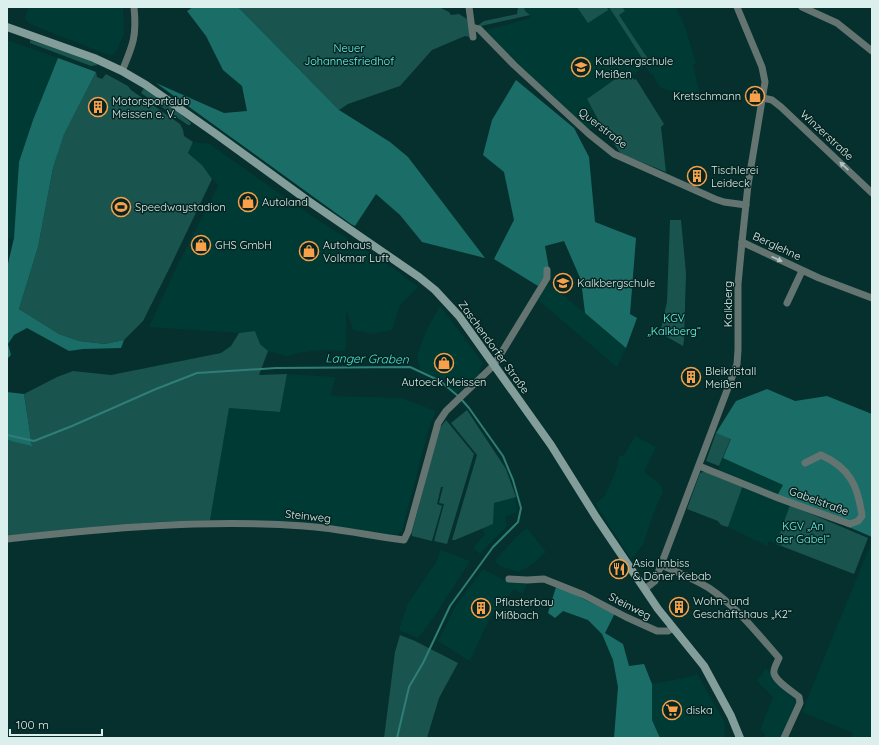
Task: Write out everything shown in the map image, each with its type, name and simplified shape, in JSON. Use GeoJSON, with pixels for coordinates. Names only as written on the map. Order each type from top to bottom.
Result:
{"type":"FeatureCollection","features":[{"type":"Feature","properties":{"kind":"street"},"geometry":{"type":"LineString","coordinates":[[122,71],[134,38],[136,25],[134,7]]}},
{"type":"Feature","properties":{"kind":"street"},"geometry":{"type":"LineString","coordinates":[[469,7],[473,37]]}},
{"type":"Feature","properties":{"kind":"street","name":"Kalkberg"},"geometry":{"type":"LineString","coordinates":[[645,589],[653,584],[661,565],[736,364],[738,350],[738,284],[742,242],[748,185],[765,82],[762,68],[737,7]]}},
{"type":"Feature","properties":{"kind":"street"},"geometry":{"type":"LineString","coordinates":[[802,7],[837,23],[871,49]]}},
{"type":"Feature","properties":{"kind":"street","name":"Zaschendorfer Straße"},"geometry":{"type":"LineString","coordinates":[[7,27],[94,58],[122,71],[169,101],[307,200],[419,277],[435,290],[459,316],[560,459],[658,609],[704,666],[731,716],[740,738]]}},
{"type":"Feature","properties":{"kind":"street","name":"Querstraße"},"geometry":{"type":"LineString","coordinates":[[472,27],[479,29],[514,65],[589,134],[614,154],[715,199],[724,202],[746,204]]}},
{"type":"Feature","properties":{"kind":"street","name":"Winzerstraße"},"geometry":{"type":"LineString","coordinates":[[763,98],[772,100],[782,107],[872,193]]}},
{"type":"Feature","properties":{"kind":"street","name":"Berglehne"},"geometry":{"type":"LineString","coordinates":[[742,242],[802,271],[872,298]]}},
{"type":"Feature","properties":{"kind":"street","name":"Steinweg"},"geometry":{"type":"LineString","coordinates":[[7,539],[153,525],[254,523],[306,526],[404,540],[413,517],[435,430],[441,417],[494,365],[547,278],[547,270]]}},
{"type":"Feature","properties":{"kind":"street","name":"Berglehne"},"geometry":{"type":"LineString","coordinates":[[788,302],[802,271]]}},
{"type":"Feature","properties":{"kind":"street","name":"Gabelstraße"},"geometry":{"type":"LineString","coordinates":[[699,466],[778,498],[850,524],[858,522],[862,516],[860,498],[851,478],[834,461],[821,455],[805,463]]}},
{"type":"Feature","properties":{"kind":"street"},"geometry":{"type":"LineString","coordinates":[[661,565],[709,588],[723,599],[738,613],[779,658],[774,672],[775,676],[782,684],[799,697],[800,704],[784,738]]}},
{"type":"Feature","properties":{"kind":"street","name":"Steinweg"},"geometry":{"type":"LineString","coordinates":[[509,579],[544,579],[584,595],[657,632],[666,632],[673,628]]}},
{"type":"Feature","properties":{"kind":"shaded area"},"geometry":{"type":"Polygon","coordinates":[[[28,7],[123,7],[124,33],[117,50],[112,55],[106,54],[30,24],[25,19],[28,7]]]}},
{"type":"Feature","properties":{"kind":"shaded area"},"geometry":{"type":"Polygon","coordinates":[[[193,7],[238,7],[339,110],[390,142],[408,157],[485,258],[422,242],[400,215],[376,194],[355,226],[351,224],[156,83],[224,113],[247,111],[242,86],[223,70],[206,36],[187,11],[193,7]]]}},
{"type":"Feature","properties":{"kind":"shaded area","name":"Kalkbergschule Meißen"},"geometry":{"type":"Polygon","coordinates":[[[524,7],[676,7],[685,27],[696,63],[693,64],[700,96],[679,100],[677,90],[670,91],[659,86],[645,66],[632,76],[628,70],[587,99],[601,125],[589,129],[568,112],[486,34],[486,30],[531,18],[525,11],[524,7]]]}},
{"type":"Feature","properties":{"kind":"shaded area"},"geometry":{"type":"Polygon","coordinates":[[[7,40],[58,58],[33,120],[19,162],[14,238],[7,238],[7,40]]]}},
{"type":"Feature","properties":{"kind":"shaded area"},"geometry":{"type":"Polygon","coordinates":[[[58,58],[96,72],[64,134],[53,168],[38,247],[19,309],[59,334],[79,341],[105,344],[124,340],[121,348],[69,351],[27,328],[14,335],[8,344],[11,355],[7,359],[7,268],[14,238],[19,162],[33,120],[58,58]]]}},
{"type":"Feature","properties":{"kind":"shaded area"},"geometry":{"type":"Polygon","coordinates":[[[516,80],[574,128],[589,157],[595,222],[636,238],[630,314],[637,318],[626,348],[585,313],[581,280],[564,241],[545,246],[549,269],[538,286],[494,259],[514,220],[504,172],[483,155],[492,120],[516,80]]]}},
{"type":"Feature","properties":{"kind":"shaded area"},"geometry":{"type":"Polygon","coordinates":[[[194,142],[210,144],[304,211],[393,268],[418,287],[400,305],[392,330],[372,334],[353,330],[346,311],[345,351],[321,350],[286,356],[268,351],[260,344],[255,331],[239,333],[149,327],[177,266],[218,186],[202,165],[188,152],[194,142]]]}},
{"type":"Feature","properties":{"kind":"shaded area"},"geometry":{"type":"Polygon","coordinates":[[[548,284],[626,348],[617,367],[538,300],[548,284]]]}},
{"type":"Feature","properties":{"kind":"shaded area"},"geometry":{"type":"Polygon","coordinates":[[[440,306],[483,363],[479,369],[480,375],[456,394],[440,381],[421,371],[418,362],[417,355],[427,329],[440,306]]]}},
{"type":"Feature","properties":{"kind":"shaded area"},"geometry":{"type":"Polygon","coordinates":[[[287,374],[335,377],[331,396],[402,398],[436,411],[428,431],[402,531],[397,535],[305,522],[210,520],[229,407],[280,412],[287,374]]]}},
{"type":"Feature","properties":{"kind":"shaded area"},"geometry":{"type":"Polygon","coordinates":[[[767,389],[795,401],[827,396],[872,414],[872,537],[777,496],[783,485],[723,458],[731,439],[716,433],[736,401],[767,389]]]}},
{"type":"Feature","properties":{"kind":"shaded area"},"geometry":{"type":"Polygon","coordinates":[[[7,392],[24,394],[32,446],[7,440],[7,392]]]}},
{"type":"Feature","properties":{"kind":"shaded area"},"geometry":{"type":"Polygon","coordinates":[[[635,436],[656,447],[644,472],[660,484],[663,491],[643,545],[631,559],[595,503],[604,497],[616,471],[619,456],[624,455],[635,436]]]}},
{"type":"Feature","properties":{"kind":"shaded area"},"geometry":{"type":"Polygon","coordinates":[[[723,458],[783,485],[777,496],[790,505],[776,544],[769,541],[767,546],[728,527],[743,485],[716,475],[723,458]]]}},
{"type":"Feature","properties":{"kind":"shaded area"},"geometry":{"type":"Polygon","coordinates":[[[515,497],[517,512],[505,517],[507,524],[505,528],[480,554],[473,548],[485,534],[482,529],[493,524],[494,503],[515,497]]]}},
{"type":"Feature","properties":{"kind":"shaded area"},"geometry":{"type":"Polygon","coordinates":[[[527,528],[546,552],[533,564],[519,572],[500,566],[495,561],[516,537],[527,528]]]}},
{"type":"Feature","properties":{"kind":"shaded area"},"geometry":{"type":"Polygon","coordinates":[[[872,541],[872,738],[851,738],[853,733],[802,712],[872,541]]]}},
{"type":"Feature","properties":{"kind":"shaded area"},"geometry":{"type":"Polygon","coordinates":[[[441,550],[470,561],[436,614],[418,638],[399,630],[408,603],[435,564],[441,550]]]}},
{"type":"Feature","properties":{"kind":"shaded area"},"geometry":{"type":"Polygon","coordinates":[[[483,569],[508,582],[527,584],[523,594],[514,590],[495,611],[485,628],[470,661],[438,641],[456,605],[483,569]]]}},
{"type":"Feature","properties":{"kind":"shaded area"},"geometry":{"type":"Polygon","coordinates":[[[556,587],[615,613],[605,633],[623,644],[629,666],[644,664],[652,684],[652,720],[660,738],[614,738],[618,687],[613,660],[602,634],[588,620],[563,611],[555,618],[548,613],[556,587]]]}},
{"type":"Feature","properties":{"kind":"shaded area"},"geometry":{"type":"Polygon","coordinates":[[[766,668],[781,686],[797,698],[798,704],[782,738],[764,738],[765,734],[760,730],[773,697],[757,681],[766,668]]]}},
{"type":"Feature","properties":{"kind":"shaded area"},"geometry":{"type":"Polygon","coordinates":[[[697,674],[724,721],[724,738],[660,738],[652,720],[652,684],[697,674]]]}},
{"type":"Feature","properties":{"kind":"green space","name":"Neuer Johannesfriedhof"},"geometry":{"type":"Polygon","coordinates":[[[238,7],[439,7],[449,12],[451,15],[459,14],[467,19],[470,37],[465,36],[432,50],[400,86],[348,104],[339,110],[238,7]]]}},
{"type":"Feature","properties":{"kind":"green space"},"geometry":{"type":"Polygon","coordinates":[[[518,7],[524,7],[525,11],[530,15],[477,26],[484,21],[517,14],[518,7]]]}},
{"type":"Feature","properties":{"kind":"green space"},"geometry":{"type":"Polygon","coordinates":[[[577,7],[607,7],[608,10],[588,23],[577,7]]]}},
{"type":"Feature","properties":{"kind":"green space"},"geometry":{"type":"Polygon","coordinates":[[[609,7],[622,7],[625,11],[619,15],[650,62],[646,64],[609,7]]]}},
{"type":"Feature","properties":{"kind":"green space"},"geometry":{"type":"Polygon","coordinates":[[[30,40],[80,56],[97,63],[97,65],[91,66],[30,43],[30,40]]]}},
{"type":"Feature","properties":{"kind":"green space"},"geometry":{"type":"Polygon","coordinates":[[[628,70],[634,80],[636,79],[664,124],[661,127],[666,172],[621,154],[601,125],[587,99],[628,70]]]}},
{"type":"Feature","properties":{"kind":"green space","name":"Speedwaystadion"},"geometry":{"type":"Polygon","coordinates":[[[96,72],[97,77],[102,79],[106,74],[128,86],[131,90],[180,124],[184,136],[193,142],[188,153],[202,165],[212,179],[143,321],[124,340],[105,344],[79,341],[59,334],[19,309],[38,247],[53,168],[64,133],[96,72]]]}},
{"type":"Feature","properties":{"kind":"green space"},"geometry":{"type":"Polygon","coordinates":[[[144,88],[170,105],[191,123],[190,125],[141,93],[144,88]]]}},
{"type":"Feature","properties":{"kind":"green space","name":"KGV „Kalkberg“"},"geometry":{"type":"Polygon","coordinates":[[[670,220],[681,220],[686,273],[683,346],[660,333],[667,302],[670,220]]]}},
{"type":"Feature","properties":{"kind":"green space"},"geometry":{"type":"Polygon","coordinates":[[[255,331],[260,344],[268,351],[259,375],[287,374],[280,412],[229,408],[210,520],[155,522],[7,537],[7,440],[32,445],[24,394],[57,377],[73,371],[111,375],[221,353],[231,346],[239,333],[255,331]]]}},
{"type":"Feature","properties":{"kind":"green space"},"geometry":{"type":"Polygon","coordinates":[[[467,410],[506,469],[516,497],[494,503],[493,524],[452,540],[477,455],[451,423],[467,410]]]}},
{"type":"Feature","properties":{"kind":"green space"},"geometry":{"type":"Polygon","coordinates":[[[446,420],[474,454],[447,544],[434,541],[444,504],[439,503],[443,487],[441,487],[437,504],[442,506],[432,541],[412,536],[439,429],[446,420]]]}},
{"type":"Feature","properties":{"kind":"green space"},"geometry":{"type":"Polygon","coordinates":[[[716,433],[731,438],[719,466],[706,461],[716,433]]]}},
{"type":"Feature","properties":{"kind":"green space"},"geometry":{"type":"Polygon","coordinates":[[[707,471],[743,485],[728,527],[721,525],[718,521],[687,509],[700,473],[707,471]]]}},
{"type":"Feature","properties":{"kind":"green space","name":"KGV „An der Gabel“"},"geometry":{"type":"Polygon","coordinates":[[[790,505],[868,538],[854,574],[776,544],[790,505]]]}},
{"type":"Feature","properties":{"kind":"green space"},"geometry":{"type":"Polygon","coordinates":[[[400,635],[458,663],[439,698],[427,738],[384,738],[395,652],[400,635]]]}},
{"type":"Feature","properties":{"kind":"waterway","name":"Langer Graben"},"geometry":{"type":"LineString","coordinates":[[7,435],[34,441],[197,373],[276,368],[410,367],[440,381],[458,396]]}},
{"type":"Feature","properties":{"kind":"waterway","name":"Langer Graben"},"geometry":{"type":"LineString","coordinates":[[397,738],[409,687],[423,663],[450,606],[493,547],[518,522],[521,508],[513,480],[503,456],[461,399]]}},
{"type":"Feature","properties":{"kind":"place","name":"Kalkbergschule Meißen"},"geometry":{"type":"Point","coordinates":[581,67]}},
{"type":"Feature","properties":{"kind":"place","name":"Kretschmann"},"geometry":{"type":"Point","coordinates":[755,96]}},
{"type":"Feature","properties":{"kind":"place","name":"Motorsportclub Meissen e. V."},"geometry":{"type":"Point","coordinates":[98,107]}},
{"type":"Feature","properties":{"kind":"place","name":"Tischlerei Leideck"},"geometry":{"type":"Point","coordinates":[697,176]}},
{"type":"Feature","properties":{"kind":"place","name":"Autoland"},"geometry":{"type":"Point","coordinates":[248,202]}},
{"type":"Feature","properties":{"kind":"place","name":"Speedwaystadion"},"geometry":{"type":"Point","coordinates":[121,207]}},
{"type":"Feature","properties":{"kind":"place","name":"GHS GmbH"},"geometry":{"type":"Point","coordinates":[201,245]}},
{"type":"Feature","properties":{"kind":"place","name":"Autohaus Volkmar Luft"},"geometry":{"type":"Point","coordinates":[309,251]}},
{"type":"Feature","properties":{"kind":"place","name":"Kalkbergschule"},"geometry":{"type":"Point","coordinates":[563,283]}},
{"type":"Feature","properties":{"kind":"place","name":"Autoeck Meissen"},"geometry":{"type":"Point","coordinates":[444,363]}},
{"type":"Feature","properties":{"kind":"place","name":"Bleikristall Meißen"},"geometry":{"type":"Point","coordinates":[691,377]}},
{"type":"Feature","properties":{"kind":"place","name":"Asia Imbiss & Döner Kebab"},"geometry":{"type":"Point","coordinates":[619,569]}},
{"type":"Feature","properties":{"kind":"place","name":"Wohn- und Geschäftshaus „K2“"},"geometry":{"type":"Point","coordinates":[679,607]}},
{"type":"Feature","properties":{"kind":"place","name":"Pflasterbau Mißbach"},"geometry":{"type":"Point","coordinates":[481,608]}},
{"type":"Feature","properties":{"kind":"place","name":"diska"},"geometry":{"type":"Point","coordinates":[672,710]}}]}
